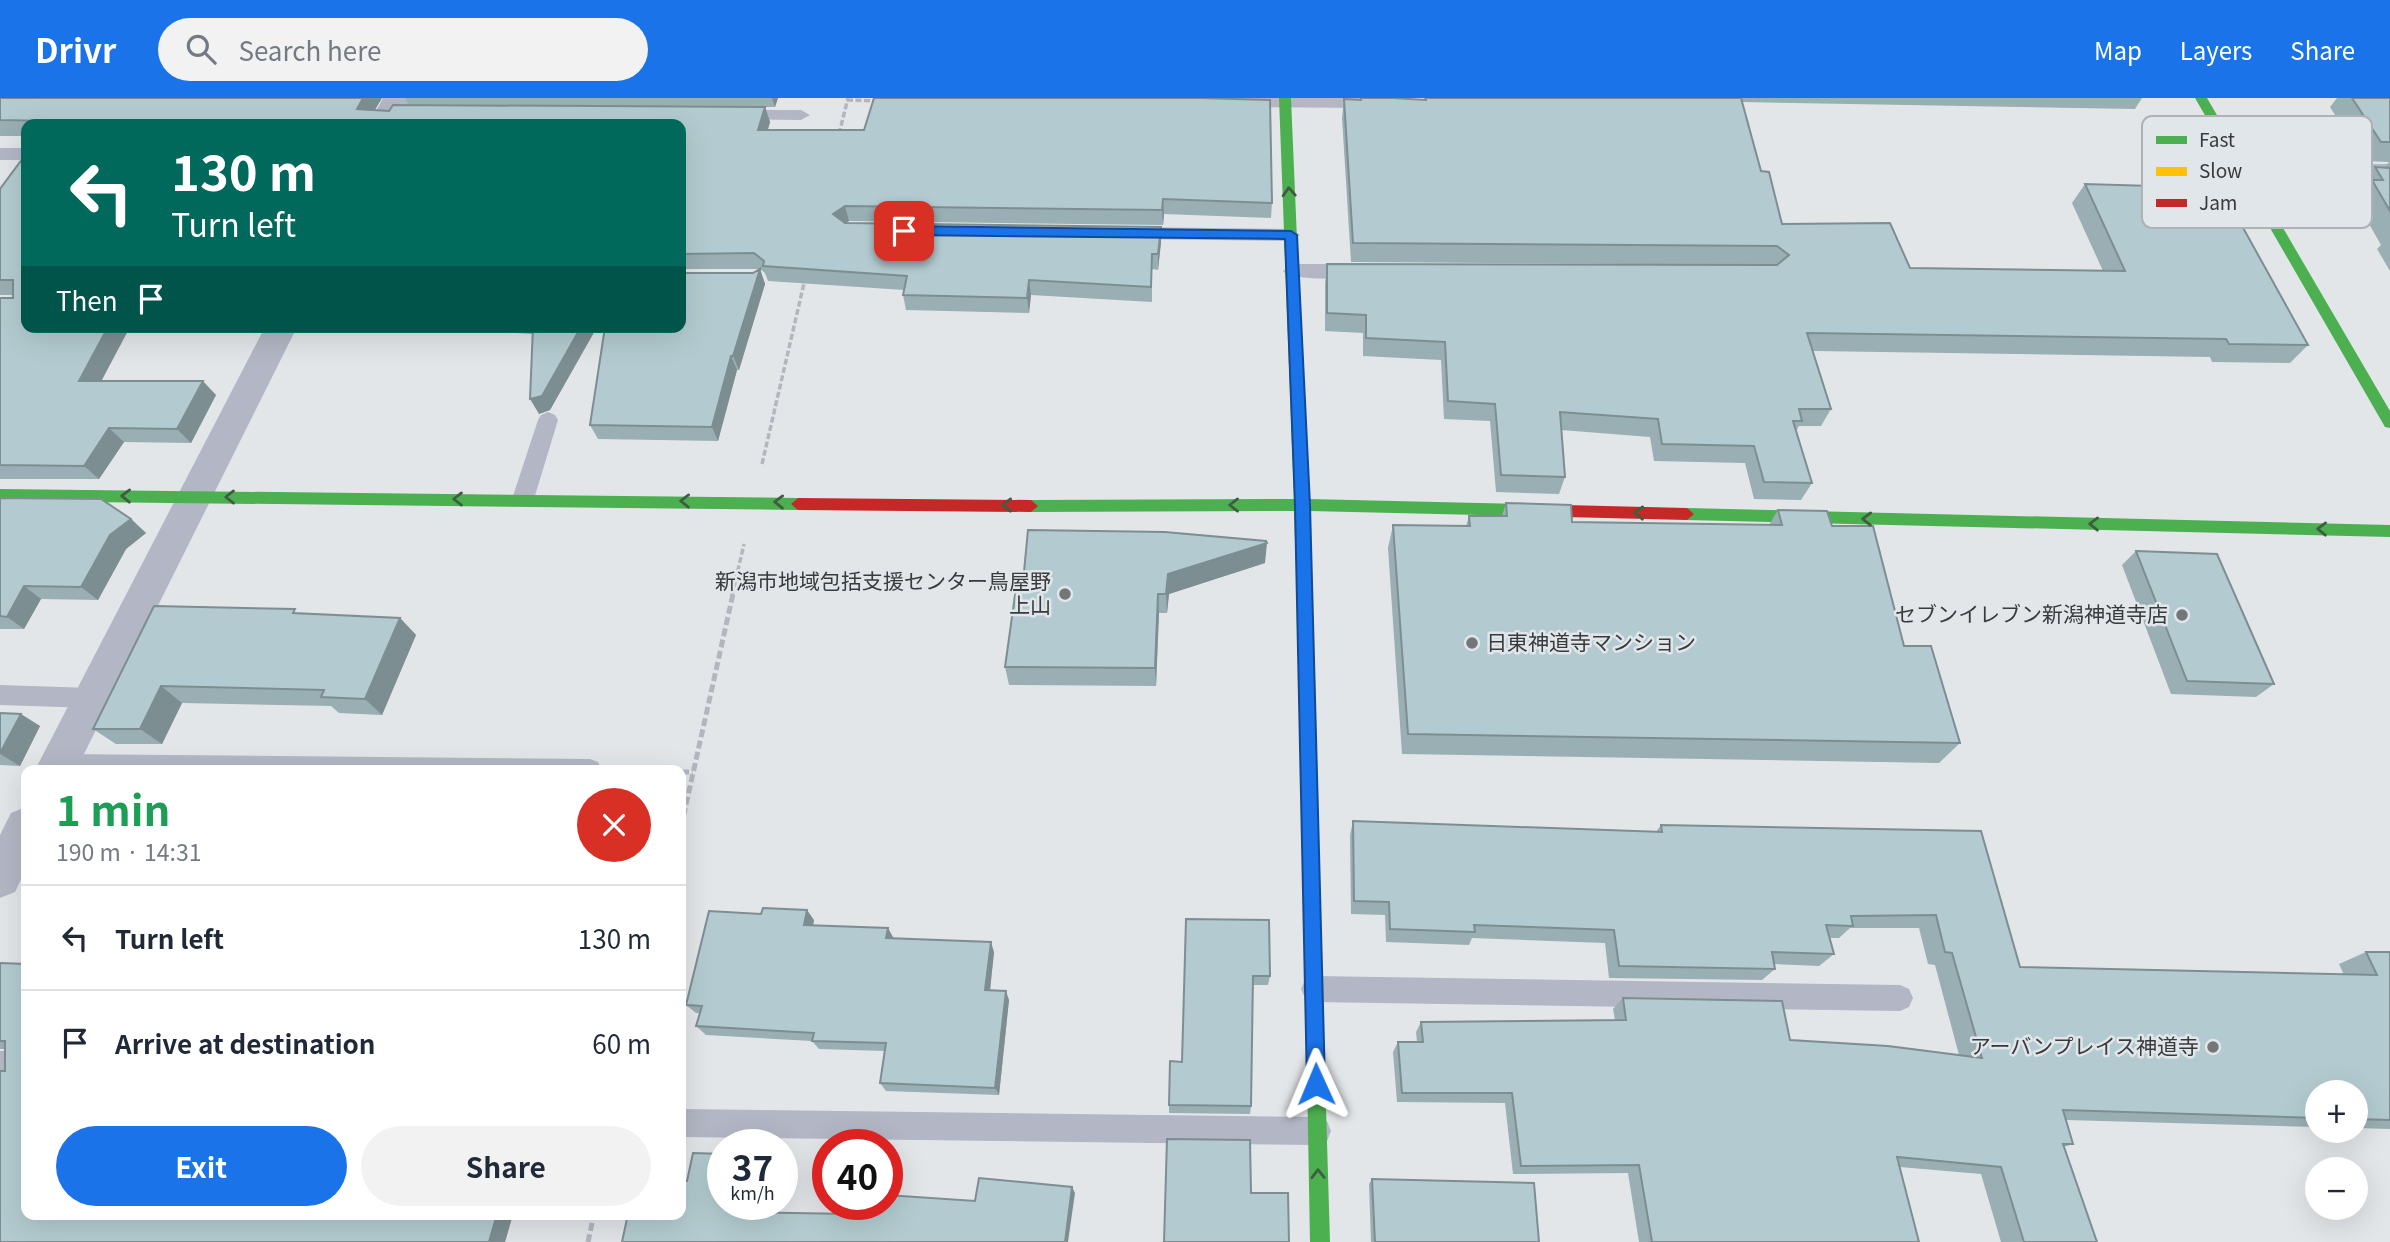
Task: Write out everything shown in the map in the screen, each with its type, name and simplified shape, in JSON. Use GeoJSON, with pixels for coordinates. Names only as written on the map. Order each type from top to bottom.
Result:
{"type":"FeatureCollection","features":[{"type":"Feature","properties":{"kind":"street"},"geometry":{"type":"LineString","coordinates":[[2201,98],[2212,116]]}},
{"type":"Feature","properties":{"kind":"street"},"geometry":{"type":"LineString","coordinates":[[1285,100],[1303,505],[1320,1242]]}},
{"type":"Feature","properties":{"kind":"street"},"geometry":{"type":"LineString","coordinates":[[2278,228],[2390,423]]}},
{"type":"Feature","properties":{"kind":"street"},"geometry":{"type":"LineString","coordinates":[[58,765],[278,333]]}},
{"type":"Feature","properties":{"kind":"street"},"geometry":{"type":"LineString","coordinates":[[0,495],[1303,505],[2390,531]]}},
{"type":"Feature","properties":{"kind":"street"},"geometry":{"type":"LineString","coordinates":[[0,878],[21,836]]}},
{"type":"Feature","properties":{"kind":"lane"},"geometry":{"type":"LineString","coordinates":[[1216,102],[1285,100],[1396,103]]}},
{"type":"Feature","properties":{"kind":"lane"},"geometry":{"type":"LineString","coordinates":[[719,115],[801,115]]}},
{"type":"Feature","properties":{"kind":"lane"},"geometry":{"type":"LineString","coordinates":[[0,154],[21,154]]}},
{"type":"Feature","properties":{"kind":"lane"},"geometry":{"type":"LineString","coordinates":[[2372,170],[2390,170]]}},
{"type":"Feature","properties":{"kind":"lane"},"geometry":{"type":"LineString","coordinates":[[1111,233],[1291,235]]}},
{"type":"Feature","properties":{"kind":"lane"},"geometry":{"type":"LineString","coordinates":[[1292,271],[1374,271]]}},
{"type":"Feature","properties":{"kind":"lane"},"geometry":{"type":"LineString","coordinates":[[523,499],[548,420]]}},
{"type":"Feature","properties":{"kind":"lane"},"geometry":{"type":"LineString","coordinates":[[0,695],[92,698]]}},
{"type":"Feature","properties":{"kind":"lane"},"geometry":{"type":"LineString","coordinates":[[1314,989],[1900,998]]}},
{"type":"Feature","properties":{"kind":"lane"},"geometry":{"type":"LineString","coordinates":[[0,1064],[21,1064]]}},
{"type":"Feature","properties":{"kind":"lane"},"geometry":{"type":"LineString","coordinates":[[686,1124],[1317,1131]]}},
{"type":"Feature","properties":{"kind":"path"},"geometry":{"type":"LineString","coordinates":[[838,142],[847,99],[882,101]]}},
{"type":"Feature","properties":{"kind":"path"},"geometry":{"type":"LineString","coordinates":[[686,804],[808,268]]}},
{"type":"Feature","properties":{"kind":"path"},"geometry":{"type":"LineString","coordinates":[[793,279],[805,280]]}},
{"type":"Feature","properties":{"kind":"path"},"geometry":{"type":"LineString","coordinates":[[686,772],[693,772]]}},
{"type":"Feature","properties":{"kind":"path"},"geometry":{"type":"LineString","coordinates":[[588,1242],[593,1220]]}},
{"type":"Feature","properties":{"kind":"building"},"geometry":{"type":"Polygon","coordinates":[[[0,98],[363,98],[357,109],[389,111],[393,105],[765,107],[758,130],[864,130],[874,98],[1270,100],[1272,203],[1163,199],[1162,210],[845,206],[833,214],[845,223],[1161,227],[1158,254],[1152,254],[1151,287],[1029,280],[1027,298],[903,295],[907,276],[763,266],[764,261],[754,253],[686,254],[686,119],[0,120],[0,98]]]}},
{"type":"Feature","properties":{"kind":"building"},"geometry":{"type":"Polygon","coordinates":[[[1741,98],[1761,171],[1769,172],[1782,224],[1890,223],[1910,268],[2125,271],[2085,184],[2142,186],[2142,228],[2243,228],[2308,345],[2229,344],[2226,339],[1807,333],[1831,409],[1799,409],[1802,421],[1793,421],[1812,483],[1764,482],[1754,446],[1662,444],[1658,419],[1560,412],[1565,477],[1501,475],[1495,404],[1448,401],[1445,342],[1366,338],[1366,315],[1327,313],[1327,264],[1777,265],[1789,255],[1777,246],[1353,243],[1344,99],[1741,98]]]}},
{"type":"Feature","properties":{"kind":"building"},"geometry":{"type":"Polygon","coordinates":[[[2352,98],[2390,98],[2390,142],[2381,142],[2372,128],[2372,116],[2364,116],[2352,98]]]}},
{"type":"Feature","properties":{"kind":"building"},"geometry":{"type":"Polygon","coordinates":[[[21,161],[21,333],[105,333],[79,381],[203,381],[177,429],[109,428],[84,466],[0,465],[0,298],[13,298],[13,280],[0,280],[0,189],[21,161]]]}},
{"type":"Feature","properties":{"kind":"building"},"geometry":{"type":"Polygon","coordinates":[[[2375,167],[2390,168],[2390,211],[2372,180],[2383,180],[2375,167]]]}},
{"type":"Feature","properties":{"kind":"building"},"geometry":{"type":"Polygon","coordinates":[[[760,269],[731,356],[712,427],[590,425],[604,333],[686,333],[686,273],[753,273],[760,269]]]}},
{"type":"Feature","properties":{"kind":"building"},"geometry":{"type":"Polygon","coordinates":[[[533,333],[578,333],[542,396],[530,399],[533,333]]]}},
{"type":"Feature","properties":{"kind":"building"},"geometry":{"type":"Polygon","coordinates":[[[0,498],[101,499],[131,519],[110,535],[81,587],[24,586],[7,617],[0,616],[0,498]]]}},
{"type":"Feature","properties":{"kind":"building","name":"日東神道寺マンション"},"geometry":{"type":"Polygon","coordinates":[[[1506,503],[1571,505],[1572,522],[1782,525],[1778,510],[1827,511],[1832,526],[1873,526],[1904,646],[1931,646],[1960,743],[1408,734],[1393,525],[1470,526],[1469,516],[1507,516],[1506,503]]]}},
{"type":"Feature","properties":{"kind":"building"},"geometry":{"type":"Polygon","coordinates":[[[1028,530],[1165,532],[1267,543],[1168,574],[1166,594],[1158,594],[1155,668],[1005,667],[1017,581],[1023,582],[1028,530]]]}},
{"type":"Feature","properties":{"kind":"building"},"geometry":{"type":"Polygon","coordinates":[[[2136,551],[2217,554],[2274,684],[2187,681],[2136,551]]]}},
{"type":"Feature","properties":{"kind":"building"},"geometry":{"type":"Polygon","coordinates":[[[154,606],[295,609],[293,613],[400,618],[365,699],[321,697],[324,690],[161,686],[140,729],[93,729],[154,606]]]}},
{"type":"Feature","properties":{"kind":"building"},"geometry":{"type":"Polygon","coordinates":[[[0,713],[21,714],[0,753],[0,713]]]}},
{"type":"Feature","properties":{"kind":"building"},"geometry":{"type":"Polygon","coordinates":[[[1353,821],[1662,832],[1661,825],[1981,831],[2020,967],[2377,975],[2366,952],[2390,952],[2390,1120],[2368,1119],[2368,1080],[2305,1080],[2305,1118],[2063,1110],[2073,1144],[2063,1144],[2097,1242],[2024,1242],[2001,1167],[1897,1157],[1919,1242],[1652,1242],[1639,1165],[1521,1166],[1512,1093],[1402,1093],[1398,1042],[1423,1042],[1421,1022],[1626,1020],[1623,998],[1782,1001],[1790,1040],[1888,1046],[1982,1058],[1952,953],[1945,952],[1936,915],[1851,916],[1853,926],[1826,925],[1834,954],[1772,952],[1775,969],[1619,966],[1614,930],[1474,925],[1475,932],[1390,929],[1389,902],[1354,901],[1353,821]]]}},
{"type":"Feature","properties":{"kind":"building"},"geometry":{"type":"Polygon","coordinates":[[[763,908],[807,910],[804,925],[888,928],[886,938],[991,942],[985,990],[1006,991],[995,1088],[880,1083],[886,1043],[812,1041],[814,1033],[696,1026],[702,1006],[686,1005],[709,911],[761,914],[763,908]]]}},
{"type":"Feature","properties":{"kind":"building"},"geometry":{"type":"Polygon","coordinates":[[[1186,919],[1269,920],[1270,976],[1253,976],[1251,1106],[1169,1105],[1170,1061],[1182,1062],[1186,919]]]}},
{"type":"Feature","properties":{"kind":"building"},"geometry":{"type":"Polygon","coordinates":[[[0,963],[21,964],[21,1220],[495,1220],[489,1242],[0,1242],[0,1071],[5,1071],[5,1041],[0,1041],[0,963]]]}},
{"type":"Feature","properties":{"kind":"building"},"geometry":{"type":"Polygon","coordinates":[[[1167,1139],[1250,1140],[1251,1193],[1288,1193],[1289,1242],[1164,1242],[1167,1139]]]}},
{"type":"Feature","properties":{"kind":"building"},"geometry":{"type":"Polygon","coordinates":[[[693,1153],[707,1153],[707,1220],[798,1220],[798,1213],[812,1213],[812,1220],[903,1220],[903,1196],[975,1201],[979,1178],[1072,1187],[1065,1242],[622,1242],[627,1220],[686,1220],[686,1181],[693,1153]]]}},
{"type":"Feature","properties":{"kind":"building"},"geometry":{"type":"Polygon","coordinates":[[[1372,1179],[1534,1183],[1539,1242],[1375,1242],[1372,1179]]]}},
{"type":"Feature","properties":{"kind":"traffic: fast"},"geometry":{"type":"LineString","coordinates":[[1285,98],[1305,599]]}},
{"type":"Feature","properties":{"kind":"traffic: fast"},"geometry":{"type":"LineString","coordinates":[[2201,98],[2211,116]]}},
{"type":"Feature","properties":{"kind":"traffic: fast"},"geometry":{"type":"LineString","coordinates":[[2277,228],[2390,423]]}},
{"type":"Feature","properties":{"kind":"traffic: fast"},"geometry":{"type":"LineString","coordinates":[[0,495],[798,504]]}},
{"type":"Feature","properties":{"kind":"traffic: fast"},"geometry":{"type":"LineString","coordinates":[[1031,506],[1303,505],[1523,510]]}},
{"type":"Feature","properties":{"kind":"traffic: fast"},"geometry":{"type":"LineString","coordinates":[[1687,514],[2390,531]]}},
{"type":"Feature","properties":{"kind":"traffic: fast"},"geometry":{"type":"LineString","coordinates":[[1316,1075],[1320,1242]]}},
{"type":"Feature","properties":{"kind":"traffic: slow"},"geometry":{"type":"LineString","coordinates":[[1305,599],[1316,1075]]}},
{"type":"Feature","properties":{"kind":"traffic: jam"},"geometry":{"type":"LineString","coordinates":[[798,504],[1031,506]]}},
{"type":"Feature","properties":{"kind":"traffic: jam"},"geometry":{"type":"LineString","coordinates":[[1523,510],[1687,514]]}},
{"type":"Feature","properties":{"kind":"place","name":"新潟市地域包括支援センター鳥屋野 上山"},"geometry":{"type":"Point","coordinates":[1065,594]}},
{"type":"Feature","properties":{"kind":"place","name":"セブンイレブン新潟神道寺店"},"geometry":{"type":"Point","coordinates":[2182,615]}},
{"type":"Feature","properties":{"kind":"place","name":"日東神道寺マンション"},"geometry":{"type":"Point","coordinates":[1472,643]}},
{"type":"Feature","properties":{"kind":"place","name":"アーバンプレイス神道寺"},"geometry":{"type":"Point","coordinates":[2213,1047]}},
{"type":"Feature","properties":{"kind":"route"},"geometry":{"type":"LineString","coordinates":[[904,231],[1291,235],[1303,505],[1316,1084]]}}]}
